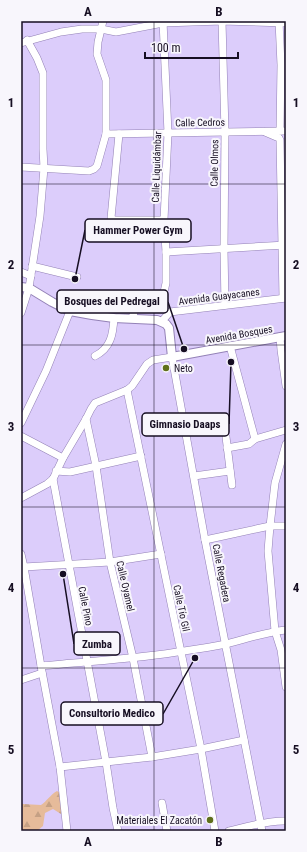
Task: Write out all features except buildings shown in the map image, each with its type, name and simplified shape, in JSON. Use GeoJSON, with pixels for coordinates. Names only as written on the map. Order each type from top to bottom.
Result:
{"type":"FeatureCollection","features":[{"type":"Feature","properties":{"kind":"street"},"geometry":{"type":"LineString","coordinates":[[21,167],[89,171],[97,166],[106,134],[106,80],[97,54],[103,21]]}},
{"type":"Feature","properties":{"kind":"street","name":"Calle Olmos"},"geometry":{"type":"LineString","coordinates":[[222,21],[225,132],[225,305]]}},
{"type":"Feature","properties":{"kind":"street"},"geometry":{"type":"LineString","coordinates":[[21,313],[25,288],[31,276],[40,216],[44,168],[43,73],[37,58],[24,42],[61,32],[82,29],[101,29],[116,32],[163,22],[281,22],[283,131]]}},
{"type":"Feature","properties":{"kind":"street","name":"Calle Liquidámbar"},"geometry":{"type":"LineString","coordinates":[[132,318],[135,310],[142,303],[158,297],[164,292],[166,282],[164,220],[168,133],[163,22]]}},
{"type":"Feature","properties":{"kind":"street"},"geometry":{"type":"LineString","coordinates":[[264,131],[279,138],[280,140],[284,245],[284,298]]}},
{"type":"Feature","properties":{"kind":"street","name":"Calle Cedros"},"geometry":{"type":"LineString","coordinates":[[106,134],[283,131]]}},
{"type":"Feature","properties":{"kind":"street"},"geometry":{"type":"LineString","coordinates":[[119,134],[112,218],[114,220],[164,220]]}},
{"type":"Feature","properties":{"kind":"street"},"geometry":{"type":"LineString","coordinates":[[166,252],[284,245]]}},
{"type":"Feature","properties":{"kind":"street"},"geometry":{"type":"LineString","coordinates":[[32,266],[77,277]]}},
{"type":"Feature","properties":{"kind":"street"},"geometry":{"type":"LineString","coordinates":[[21,272],[31,276]]}},
{"type":"Feature","properties":{"kind":"street"},"geometry":{"type":"LineString","coordinates":[[25,288],[70,311],[114,318],[162,321]]}},
{"type":"Feature","properties":{"kind":"street","name":"Avenida Guayacanes"},"geometry":{"type":"LineString","coordinates":[[162,321],[170,312],[284,298]]}},
{"type":"Feature","properties":{"kind":"street"},"geometry":{"type":"LineString","coordinates":[[21,423],[46,371],[70,311]]}},
{"type":"Feature","properties":{"kind":"street"},"geometry":{"type":"LineString","coordinates":[[96,356],[103,352],[109,343],[113,330],[114,318]]}},
{"type":"Feature","properties":{"kind":"street","name":"Calle Regadera"},"geometry":{"type":"LineString","coordinates":[[162,321],[169,328],[172,357],[205,540],[262,827]]}},
{"type":"Feature","properties":{"kind":"street"},"geometry":{"type":"LineString","coordinates":[[283,337],[281,350],[286,386]]}},
{"type":"Feature","properties":{"kind":"street","name":"Avenida Bosques"},"geometry":{"type":"LineString","coordinates":[[172,357],[283,337]]}},
{"type":"Feature","properties":{"kind":"street"},"geometry":{"type":"LineString","coordinates":[[230,346],[255,439]]}},
{"type":"Feature","properties":{"kind":"street"},"geometry":{"type":"LineString","coordinates":[[21,498],[47,484],[53,479],[63,458],[95,403],[128,390],[148,364],[154,360],[172,357]]}},
{"type":"Feature","properties":{"kind":"street","name":"Calle Tío Gil"},"geometry":{"type":"LineString","coordinates":[[128,390],[201,749],[216,831]]}},
{"type":"Feature","properties":{"kind":"street","name":"Calle Oyamel"},"geometry":{"type":"LineString","coordinates":[[86,419],[96,466],[110,562],[133,658],[152,757]]}},
{"type":"Feature","properties":{"kind":"street"},"geometry":{"type":"LineString","coordinates":[[227,448],[249,444],[255,439],[286,430]]}},
{"type":"Feature","properties":{"kind":"street"},"geometry":{"type":"LineString","coordinates":[[21,436],[63,458]]}},
{"type":"Feature","properties":{"kind":"street"},"geometry":{"type":"LineString","coordinates":[[226,437],[232,485]]}},
{"type":"Feature","properties":{"kind":"street"},"geometry":{"type":"LineString","coordinates":[[286,444],[275,483],[268,551],[275,631],[281,650],[286,687]]}},
{"type":"Feature","properties":{"kind":"street"},"geometry":{"type":"LineString","coordinates":[[56,471],[70,472],[141,456]]}},
{"type":"Feature","properties":{"kind":"street"},"geometry":{"type":"LineString","coordinates":[[194,476],[230,471]]}},
{"type":"Feature","properties":{"kind":"street","name":"Calle Pino"},"geometry":{"type":"LineString","coordinates":[[53,479],[118,831]]}},
{"type":"Feature","properties":{"kind":"street"},"geometry":{"type":"LineString","coordinates":[[205,540],[270,526],[286,526]]}},
{"type":"Feature","properties":{"kind":"street"},"geometry":{"type":"LineString","coordinates":[[21,554],[60,767],[66,831]]}},
{"type":"Feature","properties":{"kind":"street"},"geometry":{"type":"LineString","coordinates":[[24,567],[110,562],[161,554]]}},
{"type":"Feature","properties":{"kind":"street"},"geometry":{"type":"LineString","coordinates":[[21,680],[42,669],[87,661],[133,658],[225,644],[275,631],[286,630]]}},
{"type":"Feature","properties":{"kind":"street"},"geometry":{"type":"LineString","coordinates":[[60,767],[152,757],[244,740]]}},
{"type":"Feature","properties":{"kind":"street"},"geometry":{"type":"LineString","coordinates":[[162,803],[167,831]]}},
{"type":"Feature","properties":{"kind":"street"},"geometry":{"type":"LineString","coordinates":[[229,831],[262,827],[286,821]]}},
{"type":"Feature","properties":{"kind":"green space"},"geometry":{"type":"Polygon","coordinates":[[[57,791],[62,794],[66,807],[61,814],[53,809],[45,813],[43,826],[37,831],[21,831],[21,803],[41,805],[57,791]]]}},
{"type":"Feature","properties":{"kind":"place","name":"Hammer Power Gym"},"geometry":{"type":"Point","coordinates":[75,279]}},
{"type":"Feature","properties":{"kind":"place","name":"Bosques del Pedregal"},"geometry":{"type":"Point","coordinates":[184,349]}},
{"type":"Feature","properties":{"kind":"place","name":"Gimnasio Daaps"},"geometry":{"type":"Point","coordinates":[231,362]}},
{"type":"Feature","properties":{"kind":"place","name":"Neto"},"geometry":{"type":"Point","coordinates":[166,368]}},
{"type":"Feature","properties":{"kind":"place","name":"Zumba"},"geometry":{"type":"Point","coordinates":[63,574]}},
{"type":"Feature","properties":{"kind":"place","name":"Consultorio Medico"},"geometry":{"type":"Point","coordinates":[195,658]}},
{"type":"Feature","properties":{"kind":"place","name":"Materiales El Zacatón"},"geometry":{"type":"Point","coordinates":[210,820]}}]}
